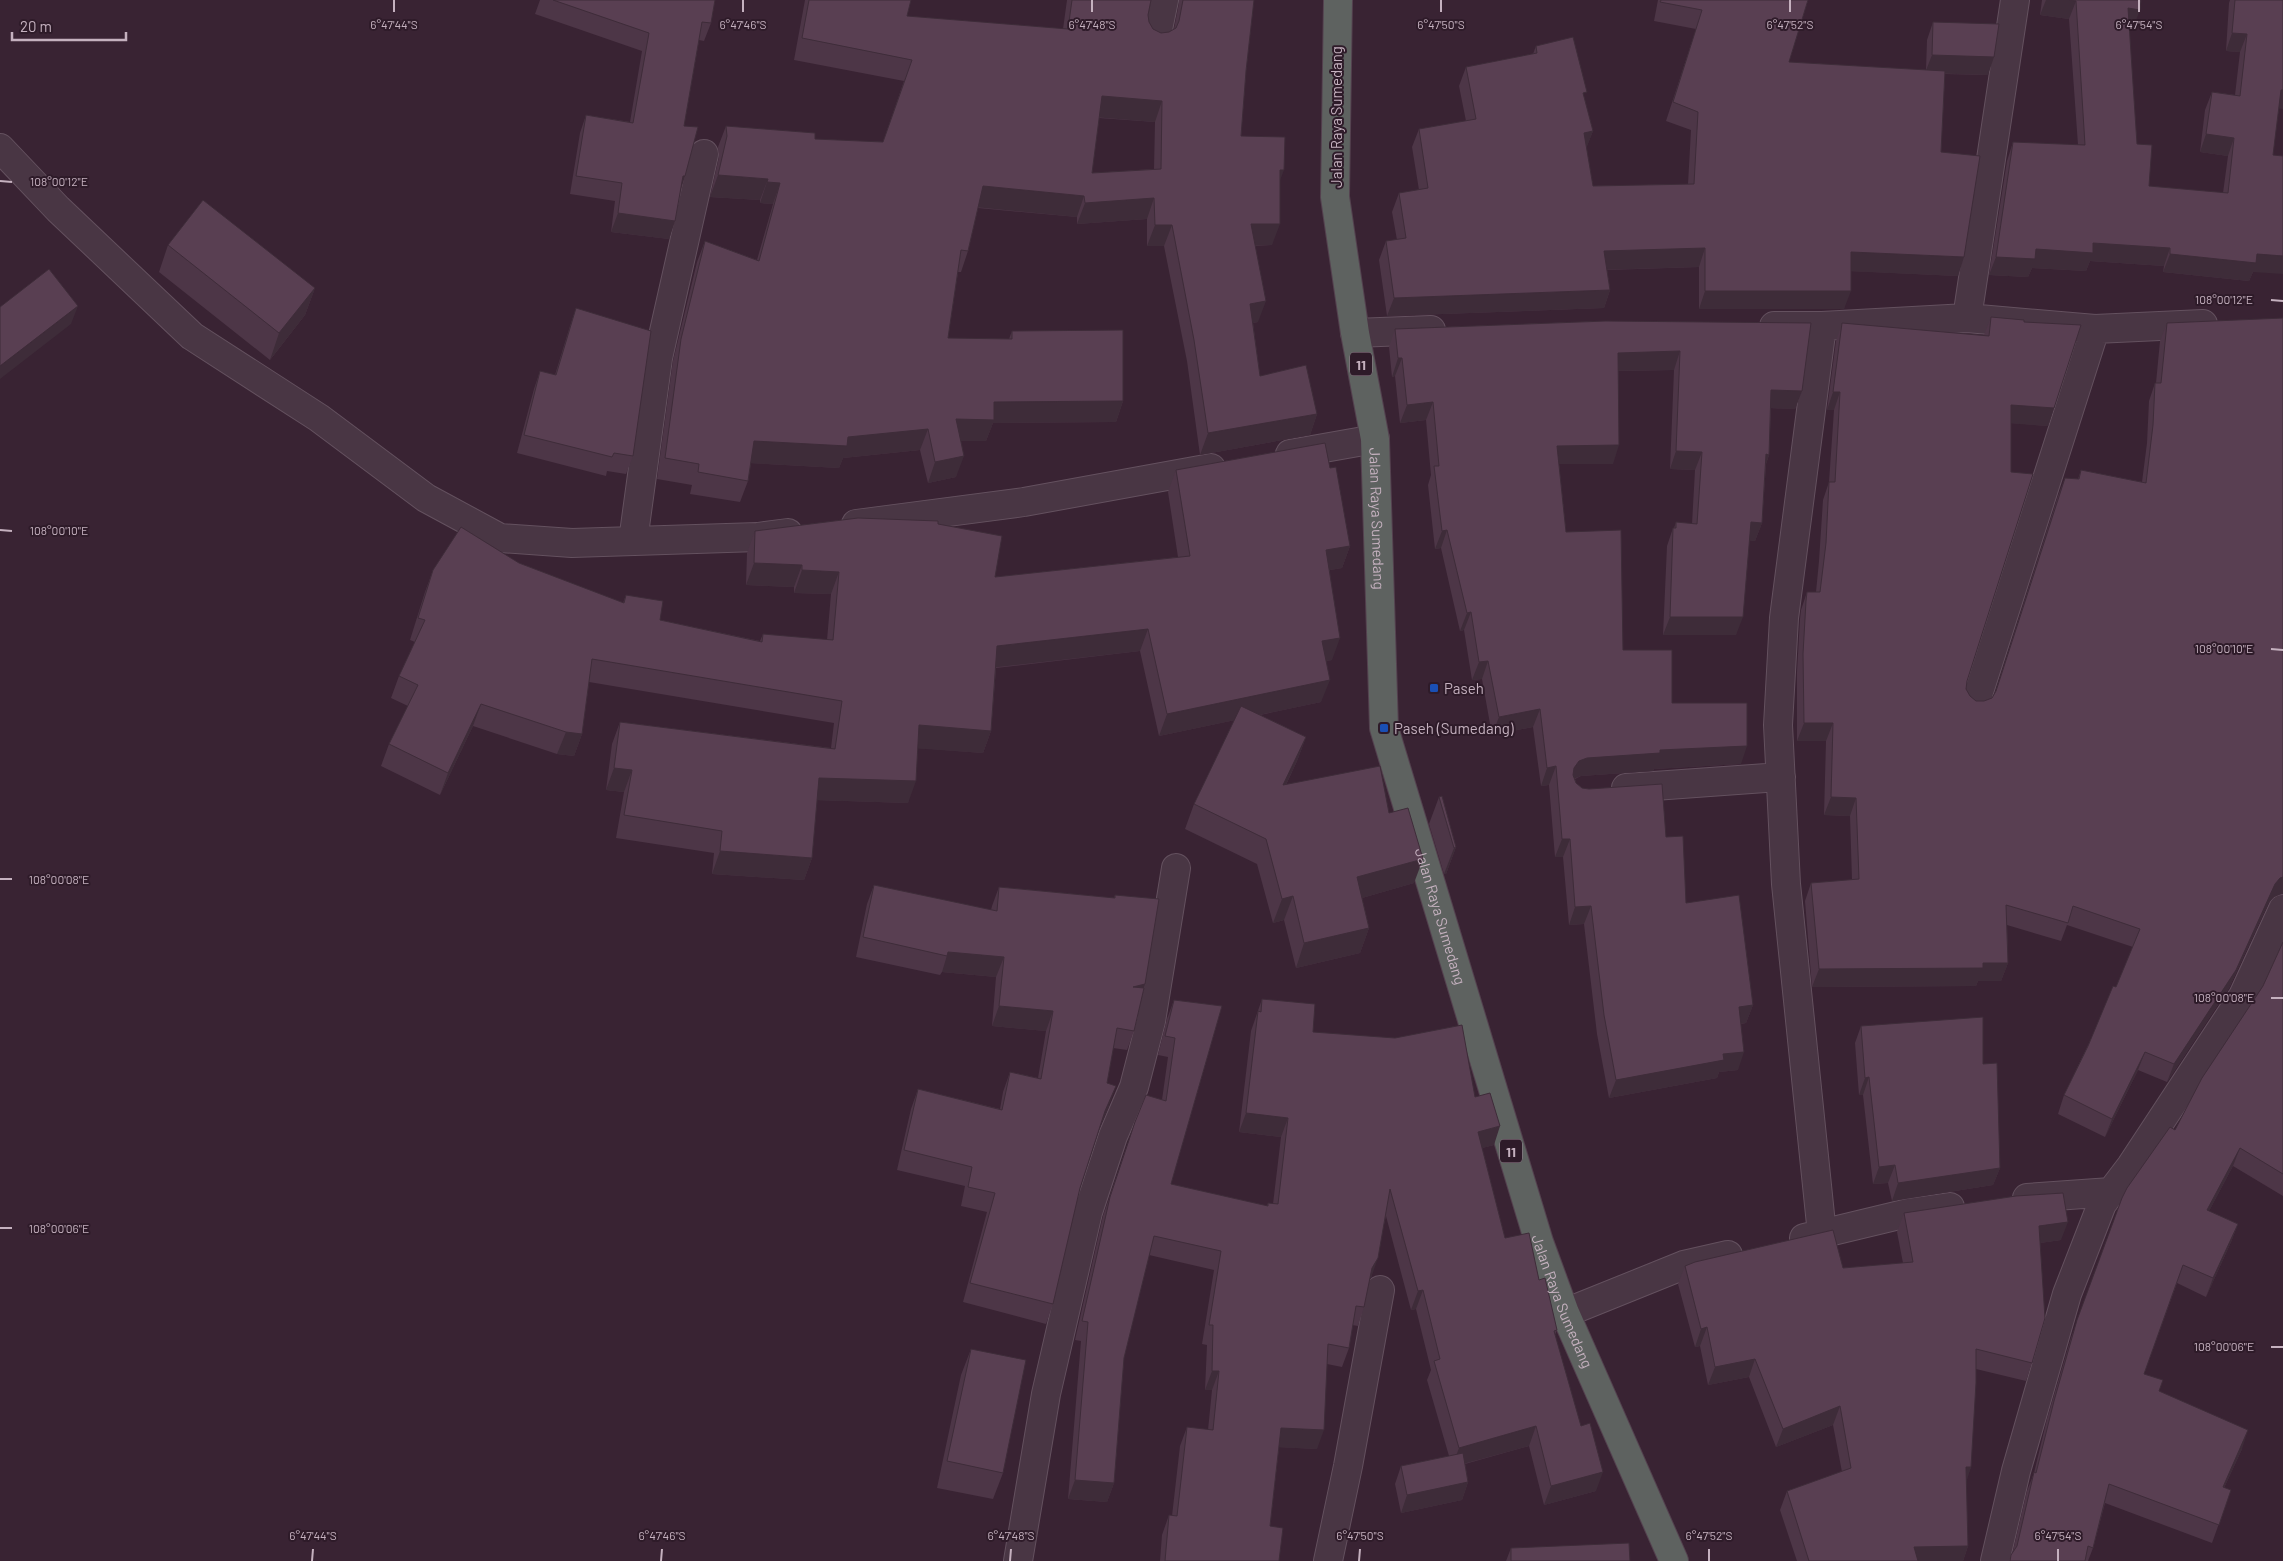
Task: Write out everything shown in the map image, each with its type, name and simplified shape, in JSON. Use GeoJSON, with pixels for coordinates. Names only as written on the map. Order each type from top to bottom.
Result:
{"type":"FeatureCollection","features":[{"type":"Feature","properties":{"kind":"highway","name":"Jalan Raya Sumedang"},"geometry":{"type":"LineString","coordinates":[[1338,0],[1335,197],[1355,333],[1375,439],[1384,728],[1539,1242],[1565,1313],[1674,1561]]}},
{"type":"Feature","properties":{"kind":"street"},"geometry":{"type":"LineString","coordinates":[[1156,39],[1164,0]]}},
{"type":"Feature","properties":{"kind":"street"},"geometry":{"type":"LineString","coordinates":[[1967,318],[2015,0]]}},
{"type":"Feature","properties":{"kind":"street"},"geometry":{"type":"LineString","coordinates":[[0,148],[58,209],[192,336],[319,418],[426,498],[500,538],[572,543],[758,538],[1024,502],[1238,464]]}},
{"type":"Feature","properties":{"kind":"street"},"geometry":{"type":"LineString","coordinates":[[632,541],[658,358],[704,154]]}},
{"type":"Feature","properties":{"kind":"street"},"geometry":{"type":"LineString","coordinates":[[1749,326],[1822,326],[1967,318],[2096,329],[2230,322]]}},
{"type":"Feature","properties":{"kind":"street"},"geometry":{"type":"LineString","coordinates":[[1822,326],[1784,618],[1778,725],[1786,884],[1822,1234]]}},
{"type":"Feature","properties":{"kind":"street"},"geometry":{"type":"LineString","coordinates":[[1975,704],[2096,329]]}},
{"type":"Feature","properties":{"kind":"street"},"geometry":{"type":"LineString","coordinates":[[1355,333],[1453,330]]}},
{"type":"Feature","properties":{"kind":"street"},"geometry":{"type":"LineString","coordinates":[[1268,458],[1375,439]]}},
{"type":"Feature","properties":{"kind":"street"},"geometry":{"type":"LineString","coordinates":[[1602,790],[1780,777]]}},
{"type":"Feature","properties":{"kind":"street"},"geometry":{"type":"LineString","coordinates":[[1018,1561],[1046,1394],[1088,1212],[1113,1136],[1134,1086],[1152,1021],[1176,868]]}},
{"type":"Feature","properties":{"kind":"street"},"geometry":{"type":"LineString","coordinates":[[1995,1561],[2016,1471],[2067,1294],[2102,1204],[2131,1166],[2243,996],[2283,909]]}},
{"type":"Feature","properties":{"kind":"street"},"geometry":{"type":"LineString","coordinates":[[1999,1200],[2110,1192]]}},
{"type":"Feature","properties":{"kind":"street"},"geometry":{"type":"LineString","coordinates":[[1776,1244],[1908,1212],[1972,1204]]}},
{"type":"Feature","properties":{"kind":"street"},"geometry":{"type":"LineString","coordinates":[[1565,1313],[1684,1265],[1748,1250]]}},
{"type":"Feature","properties":{"kind":"street"},"geometry":{"type":"LineString","coordinates":[[1328,1561],[1348,1466],[1380,1290]]}},
{"type":"Feature","properties":{"kind":"building"},"geometry":{"type":"Polygon","coordinates":[[[553,0],[715,0],[711,23],[702,22],[684,126],[698,127],[685,176],[683,176],[675,221],[618,213],[622,183],[576,176],[586,115],[633,123],[649,33],[553,0]]]}},
{"type":"Feature","properties":{"kind":"building"},"geometry":{"type":"Polygon","coordinates":[[[809,0],[911,0],[907,16],[1068,29],[1072,0],[1151,0],[1148,15],[1149,22],[1153,29],[1161,33],[1169,32],[1176,28],[1183,0],[1254,0],[1241,136],[1285,137],[1284,170],[1280,170],[1280,224],[1251,224],[1266,301],[1250,304],[1260,376],[1306,365],[1317,414],[1208,433],[1194,340],[1172,225],[1155,225],[1154,198],[1085,203],[1084,196],[983,186],[968,251],[961,250],[948,338],[1012,339],[1012,331],[1123,330],[1123,401],[994,402],[994,420],[956,419],[964,456],[935,462],[928,429],[848,437],[847,446],[754,441],[748,481],[698,472],[699,464],[665,458],[681,339],[705,241],[759,261],[780,183],[767,182],[768,179],[718,175],[727,136],[726,126],[815,133],[815,139],[883,142],[912,60],[802,38],[809,0]],[[1102,96],[1092,173],[1161,169],[1162,101],[1102,96]]]}},
{"type":"Feature","properties":{"kind":"building"},"geometry":{"type":"Polygon","coordinates":[[[1661,0],[1808,0],[1789,62],[1945,71],[1941,152],[1980,156],[1964,257],[1851,252],[1851,291],[1705,291],[1705,248],[1604,251],[1610,290],[1394,298],[1386,241],[1406,238],[1399,193],[1428,188],[1419,129],[1476,119],[1466,67],[1537,53],[1536,46],[1573,37],[1587,92],[1583,93],[1593,131],[1584,133],[1593,186],[1694,184],[1698,112],[1673,102],[1702,10],[1660,2],[1661,0]]]}},
{"type":"Feature","properties":{"kind":"building"},"geometry":{"type":"Polygon","coordinates":[[[2069,0],[2141,0],[2140,10],[2128,8],[2137,144],[2152,145],[2149,186],[2228,193],[2234,138],[2206,134],[2212,92],[2240,96],[2247,34],[2232,33],[2235,0],[2283,0],[2283,90],[2281,90],[2273,155],[2283,156],[2283,256],[2257,254],[2256,263],[2170,254],[2170,248],[2093,243],[2093,253],[2036,249],[2035,259],[1996,257],[2013,142],[2085,145],[2076,1],[2069,0]]]}},
{"type":"Feature","properties":{"kind":"building"},"geometry":{"type":"Polygon","coordinates":[[[1933,22],[1999,24],[1994,57],[1932,55],[1933,22]]]}},
{"type":"Feature","properties":{"kind":"building"},"geometry":{"type":"Polygon","coordinates":[[[203,200],[315,288],[279,333],[168,245],[203,200]]]}},
{"type":"Feature","properties":{"kind":"building"},"geometry":{"type":"Polygon","coordinates":[[[49,269],[78,306],[0,366],[0,307],[49,269]]]}},
{"type":"Feature","properties":{"kind":"building"},"geometry":{"type":"Polygon","coordinates":[[[576,308],[651,331],[633,456],[614,453],[612,457],[524,435],[540,371],[556,375],[576,308]]]}},
{"type":"Feature","properties":{"kind":"building"},"geometry":{"type":"Polygon","coordinates":[[[1991,317],[2024,320],[2024,322],[2081,325],[2054,408],[2011,405],[2011,472],[2033,474],[1967,681],[1966,689],[1976,701],[1992,698],[1996,691],[2065,478],[2079,479],[2081,470],[2146,483],[2153,425],[2155,383],[2161,383],[2167,323],[2283,318],[2283,877],[2275,884],[2236,970],[2174,1064],[2145,1052],[2112,1119],[2064,1095],[2088,1046],[2113,986],[2116,987],[2140,929],[2073,906],[2068,923],[2006,905],[2008,963],[1983,963],[1983,968],[1819,969],[1811,883],[1859,879],[1856,798],[1831,797],[1833,723],[1804,723],[1803,654],[1806,601],[1807,592],[1820,592],[1826,543],[1829,482],[1835,482],[1840,392],[1833,392],[1842,323],[1989,336],[1991,317]]]}},
{"type":"Feature","properties":{"kind":"building"},"geometry":{"type":"Polygon","coordinates":[[[1606,321],[1811,323],[1802,391],[1771,390],[1769,455],[1766,454],[1762,523],[1751,522],[1743,617],[1670,617],[1673,528],[1676,528],[1676,522],[1697,524],[1702,452],[1676,451],[1680,351],[1618,353],[1619,445],[1557,446],[1566,532],[1621,530],[1623,650],[1672,650],[1672,703],[1747,703],[1747,746],[1660,750],[1660,753],[1587,758],[1579,761],[1574,768],[1573,775],[1576,783],[1582,788],[1662,784],[1666,837],[1683,836],[1686,903],[1739,895],[1753,1005],[1739,1007],[1744,1052],[1723,1054],[1724,1060],[1616,1080],[1604,1015],[1591,906],[1575,907],[1570,839],[1562,839],[1556,766],[1547,768],[1540,709],[1499,717],[1488,661],[1479,662],[1471,612],[1467,613],[1447,530],[1442,531],[1434,466],[1439,466],[1433,402],[1407,405],[1402,358],[1398,358],[1395,329],[1606,321]]]}},
{"type":"Feature","properties":{"kind":"building"},"geometry":{"type":"Polygon","coordinates":[[[1325,443],[1330,468],[1336,467],[1350,546],[1326,550],[1340,638],[1322,641],[1330,680],[1167,714],[1148,629],[997,646],[991,731],[919,725],[916,781],[819,778],[812,858],[720,851],[722,831],[624,815],[632,770],[614,768],[620,722],[835,749],[842,701],[592,659],[582,734],[566,732],[481,704],[448,773],[389,744],[418,685],[399,676],[425,620],[418,618],[433,570],[461,527],[519,563],[624,603],[626,595],[663,601],[660,620],[762,642],[763,634],[833,640],[839,572],[802,570],[802,565],[754,563],[755,531],[858,518],[938,521],[938,524],[1002,536],[995,577],[1190,556],[1176,470],[1325,443]]]}},
{"type":"Feature","properties":{"kind":"building"},"geometry":{"type":"Polygon","coordinates":[[[1241,706],[1306,737],[1283,785],[1380,766],[1389,813],[1408,808],[1423,859],[1357,877],[1369,928],[1304,943],[1293,896],[1282,899],[1266,839],[1194,804],[1241,706]]]}},
{"type":"Feature","properties":{"kind":"building"},"geometry":{"type":"Polygon","coordinates":[[[1442,796],[1456,847],[1454,848],[1439,797],[1442,796]]]}},
{"type":"Feature","properties":{"kind":"building"},"geometry":{"type":"Polygon","coordinates":[[[874,885],[997,911],[999,887],[1115,898],[1115,895],[1159,899],[1145,984],[1133,987],[1144,988],[1134,1031],[1117,1028],[1107,1083],[1116,1086],[1105,1111],[1080,1188],[1053,1304],[970,1283],[995,1193],[968,1187],[972,1167],[904,1150],[918,1089],[1002,1110],[1010,1072],[1041,1079],[1053,1011],[999,1006],[1004,957],[948,952],[947,956],[863,937],[874,885]]]}},
{"type":"Feature","properties":{"kind":"building"},"geometry":{"type":"Polygon","coordinates":[[[2283,942],[2283,1174],[2240,1148],[2207,1210],[2238,1224],[2213,1278],[2183,1265],[2144,1374],[2163,1380],[2159,1391],[2248,1430],[2223,1487],[2231,1490],[2219,1525],[2109,1484],[2093,1548],[2088,1546],[2085,1561],[2010,1561],[2011,1555],[2017,1546],[2034,1472],[2036,1473],[2077,1320],[2122,1198],[2170,1127],[2175,1130],[2202,1078],[2263,986],[2283,942]]]}},
{"type":"Feature","properties":{"kind":"building"},"geometry":{"type":"Polygon","coordinates":[[[1262,999],[1315,1004],[1313,1032],[1395,1038],[1462,1025],[1475,1097],[1490,1093],[1500,1126],[1478,1132],[1505,1238],[1529,1233],[1539,1280],[1545,1278],[1557,1330],[1554,1331],[1581,1426],[1590,1423],[1603,1472],[1551,1486],[1536,1426],[1459,1448],[1434,1361],[1440,1359],[1423,1290],[1418,1291],[1390,1189],[1378,1258],[1372,1268],[1364,1307],[1356,1306],[1349,1348],[1328,1344],[1324,1430],[1281,1428],[1270,1526],[1283,1528],[1279,1561],[1165,1561],[1169,1515],[1177,1516],[1187,1427],[1213,1430],[1219,1371],[1212,1371],[1213,1325],[1209,1325],[1221,1251],[1154,1236],[1124,1358],[1114,1483],[1075,1480],[1088,1322],[1082,1321],[1110,1197],[1135,1122],[1146,1095],[1166,1101],[1175,1038],[1165,1036],[1174,1000],[1222,1006],[1171,1184],[1268,1206],[1268,1203],[1278,1204],[1288,1118],[1246,1113],[1258,1011],[1261,1012],[1262,999]]]}},
{"type":"Feature","properties":{"kind":"building"},"geometry":{"type":"Polygon","coordinates":[[[1983,1017],[1983,1064],[1997,1063],[2000,1168],[1898,1183],[1895,1165],[1879,1167],[1869,1077],[1865,1078],[1861,1026],[1983,1017]]]}},
{"type":"Feature","properties":{"kind":"building"},"geometry":{"type":"Polygon","coordinates":[[[2063,1193],[2068,1222],[2039,1226],[2045,1318],[2032,1363],[1976,1349],[1971,1467],[1966,1467],[1968,1546],[1914,1547],[1918,1561],[1809,1561],[1787,1491],[1851,1468],[1840,1406],[1783,1429],[1755,1359],[1715,1367],[1707,1327],[1701,1329],[1685,1266],[1695,1262],[1833,1230],[1843,1268],[1913,1262],[1904,1213],[2016,1196],[2063,1193]]]}},
{"type":"Feature","properties":{"kind":"building"},"geometry":{"type":"Polygon","coordinates":[[[971,1349],[1026,1360],[1003,1473],[947,1461],[971,1349]]]}},
{"type":"Feature","properties":{"kind":"building"},"geometry":{"type":"Polygon","coordinates":[[[1463,1453],[1468,1482],[1407,1495],[1401,1466],[1463,1453]]]}},
{"type":"Feature","properties":{"kind":"building"},"geometry":{"type":"Polygon","coordinates":[[[1629,1543],[1630,1561],[1511,1561],[1511,1548],[1629,1543]]]}},
{"type":"Feature","properties":{"kind":"place","name":"Paseh"},"geometry":{"type":"Point","coordinates":[1434,688]}},
{"type":"Feature","properties":{"kind":"place","name":"Paseh (Sumedang)"},"geometry":{"type":"Point","coordinates":[1384,728]}}]}
